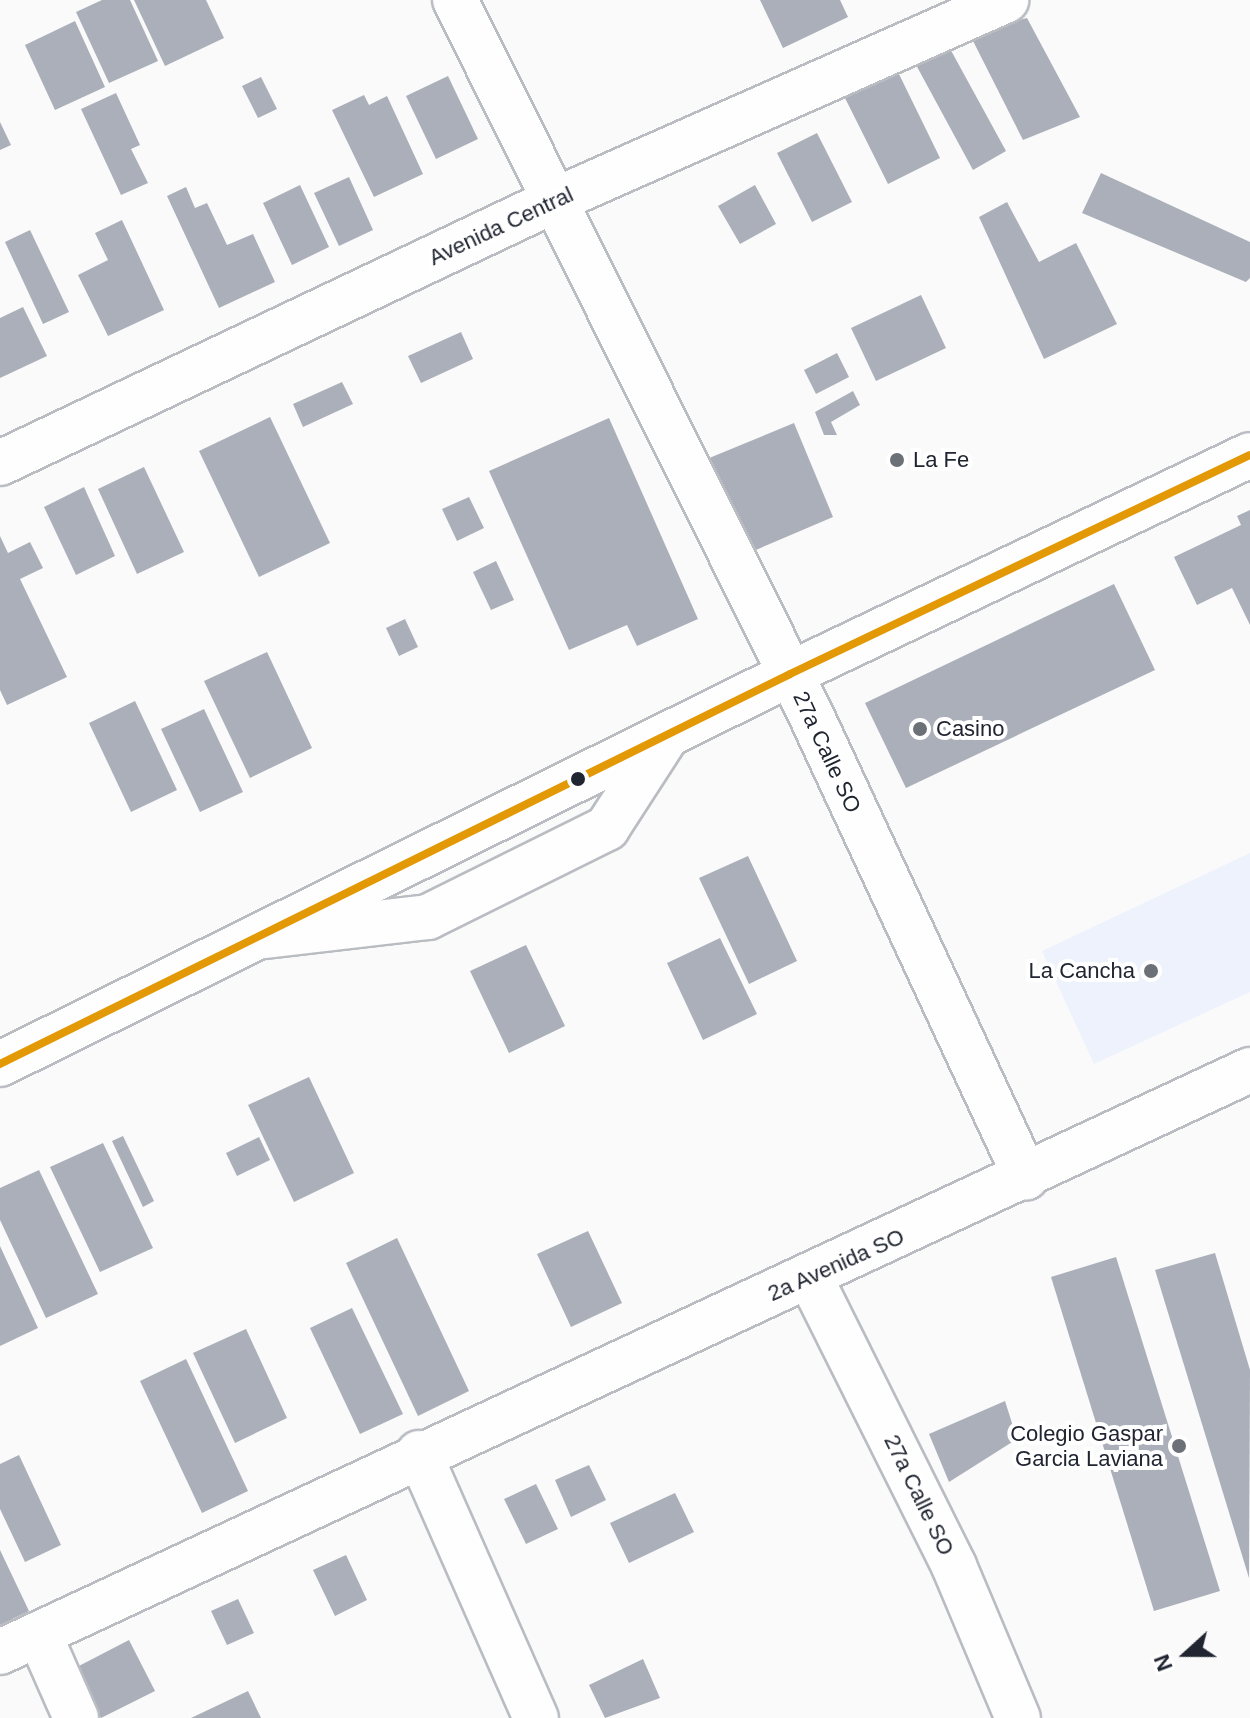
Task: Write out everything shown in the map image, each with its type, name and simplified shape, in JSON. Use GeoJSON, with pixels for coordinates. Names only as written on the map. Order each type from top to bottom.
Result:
{"type":"FeatureCollection","features":[{"type":"Feature","properties":{"kind":"main road","name":"27a Calle SO"},"geometry":{"type":"LineString","coordinates":[[455,0],[551,202],[790,674],[1026,1178]]}},
{"type":"Feature","properties":{"kind":"main road","name":"Avenida Central"},"geometry":{"type":"LineString","coordinates":[[0,463],[551,202],[1006,0]]}},
{"type":"Feature","properties":{"kind":"main road"},"geometry":{"type":"LineString","coordinates":[[0,1064],[664,740],[790,674],[1250,455]]}},
{"type":"Feature","properties":{"kind":"main road","name":"2a Avenida SO"},"geometry":{"type":"LineString","coordinates":[[39,1634],[419,1453],[1026,1178],[1250,1070]]}},
{"type":"Feature","properties":{"kind":"main road","name":"27a Calle SO"},"geometry":{"type":"LineString","coordinates":[[810,1277],[954,1566],[1018,1718]]}},
{"type":"Feature","properties":{"kind":"main road"},"geometry":{"type":"LineString","coordinates":[[419,1453],[536,1718]]}},
{"type":"Feature","properties":{"kind":"main road"},"geometry":{"type":"LineString","coordinates":[[0,1652],[39,1634],[76,1718]]}},
{"type":"Feature","properties":{"kind":"shaded area","name":"La Cancha"},"geometry":{"type":"Polygon","coordinates":[[[1250,853],[1250,992],[1094,1064],[1042,951],[1250,853]]]}},
{"type":"Feature","properties":{"kind":"building"},"geometry":{"type":"Polygon","coordinates":[[[102,0],[130,0],[158,61],[109,83],[76,12],[102,0]]]}},
{"type":"Feature","properties":{"kind":"building"},"geometry":{"type":"Polygon","coordinates":[[[134,0],[206,0],[224,38],[165,66],[134,0]]]}},
{"type":"Feature","properties":{"kind":"building"},"geometry":{"type":"Polygon","coordinates":[[[760,0],[840,0],[848,17],[783,48],[760,0]]]}},
{"type":"Feature","properties":{"kind":"building"},"geometry":{"type":"Polygon","coordinates":[[[1027,18],[1080,117],[1023,140],[969,33],[1027,18]]]}},
{"type":"Feature","properties":{"kind":"building"},"geometry":{"type":"Polygon","coordinates":[[[75,21],[105,87],[55,110],[25,45],[75,21]]]}},
{"type":"Feature","properties":{"kind":"building"},"geometry":{"type":"Polygon","coordinates":[[[948,45],[1006,151],[973,170],[915,63],[948,45]]]}},
{"type":"Feature","properties":{"kind":"building"},"geometry":{"type":"Polygon","coordinates":[[[896,68],[940,158],[888,184],[843,94],[896,68]]]}},
{"type":"Feature","properties":{"kind":"building"},"geometry":{"type":"Polygon","coordinates":[[[448,76],[478,139],[436,159],[406,96],[448,76]]]}},
{"type":"Feature","properties":{"kind":"building"},"geometry":{"type":"Polygon","coordinates":[[[261,77],[277,109],[258,118],[242,86],[261,77]]]}},
{"type":"Feature","properties":{"kind":"building"},"geometry":{"type":"Polygon","coordinates":[[[116,93],[140,145],[131,149],[148,183],[121,195],[81,109],[116,93]]]}},
{"type":"Feature","properties":{"kind":"building"},"geometry":{"type":"Polygon","coordinates":[[[364,95],[369,105],[387,96],[423,174],[374,197],[332,110],[364,95]]]}},
{"type":"Feature","properties":{"kind":"building"},"geometry":{"type":"Polygon","coordinates":[[[0,122],[11,145],[0,150],[0,122]]]}},
{"type":"Feature","properties":{"kind":"building"},"geometry":{"type":"Polygon","coordinates":[[[817,133],[852,202],[812,222],[777,153],[817,133]]]}},
{"type":"Feature","properties":{"kind":"building"},"geometry":{"type":"Polygon","coordinates":[[[1101,173],[1250,242],[1250,278],[1246,282],[1082,213],[1101,173]]]}},
{"type":"Feature","properties":{"kind":"building"},"geometry":{"type":"Polygon","coordinates":[[[349,177],[373,230],[339,246],[314,193],[349,177]]]}},
{"type":"Feature","properties":{"kind":"building"},"geometry":{"type":"Polygon","coordinates":[[[300,185],[329,247],[292,265],[263,203],[300,185]]]}},
{"type":"Feature","properties":{"kind":"building"},"geometry":{"type":"Polygon","coordinates":[[[755,185],[776,224],[740,244],[718,206],[755,185]]]}},
{"type":"Feature","properties":{"kind":"building"},"geometry":{"type":"Polygon","coordinates":[[[186,187],[195,208],[207,203],[227,245],[253,234],[275,282],[219,308],[167,196],[186,187]]]}},
{"type":"Feature","properties":{"kind":"building"},"geometry":{"type":"Polygon","coordinates":[[[1007,202],[1039,262],[1076,243],[1117,324],[1044,359],[979,217],[1007,202]]]}},
{"type":"Feature","properties":{"kind":"building"},"geometry":{"type":"Polygon","coordinates":[[[122,220],[164,310],[108,336],[78,275],[108,260],[95,233],[122,220]]]}},
{"type":"Feature","properties":{"kind":"building"},"geometry":{"type":"Polygon","coordinates":[[[30,230],[69,312],[43,324],[5,242],[30,230]]]}},
{"type":"Feature","properties":{"kind":"building"},"geometry":{"type":"Polygon","coordinates":[[[921,295],[946,348],[876,381],[851,328],[921,295]]]}},
{"type":"Feature","properties":{"kind":"building"},"geometry":{"type":"Polygon","coordinates":[[[23,307],[47,356],[0,378],[0,318],[23,307]]]}},
{"type":"Feature","properties":{"kind":"building"},"geometry":{"type":"Polygon","coordinates":[[[461,332],[473,359],[421,383],[408,356],[461,332]]]}},
{"type":"Feature","properties":{"kind":"building"},"geometry":{"type":"Polygon","coordinates":[[[837,353],[849,377],[816,394],[804,370],[837,353]]]}},
{"type":"Feature","properties":{"kind":"building"},"geometry":{"type":"Polygon","coordinates":[[[342,382],[353,404],[303,427],[293,404],[342,382]]]}},
{"type":"Feature","properties":{"kind":"building"},"geometry":{"type":"Polygon","coordinates":[[[853,391],[860,405],[831,422],[837,435],[824,435],[815,412],[853,391]]]}},
{"type":"Feature","properties":{"kind":"building"},"geometry":{"type":"Polygon","coordinates":[[[270,417],[330,543],[259,577],[199,451],[270,417]]]}},
{"type":"Feature","properties":{"kind":"building"},"geometry":{"type":"Polygon","coordinates":[[[609,418],[698,619],[637,646],[627,625],[569,650],[489,471],[609,418]]]}},
{"type":"Feature","properties":{"kind":"building"},"geometry":{"type":"Polygon","coordinates":[[[794,423],[833,517],[744,555],[702,461],[794,423]]]}},
{"type":"Feature","properties":{"kind":"building"},"geometry":{"type":"Polygon","coordinates":[[[144,467],[184,552],[137,574],[98,489],[144,467]]]}},
{"type":"Feature","properties":{"kind":"building"},"geometry":{"type":"Polygon","coordinates":[[[84,487],[115,556],[76,575],[44,507],[84,487]]]}},
{"type":"Feature","properties":{"kind":"building"},"geometry":{"type":"Polygon","coordinates":[[[469,497],[484,528],[457,541],[442,509],[469,497]]]}},
{"type":"Feature","properties":{"kind":"building"},"geometry":{"type":"Polygon","coordinates":[[[1250,510],[1250,625],[1232,588],[1197,605],[1174,557],[1241,525],[1237,516],[1250,510]]]}},
{"type":"Feature","properties":{"kind":"building"},"geometry":{"type":"Polygon","coordinates":[[[0,536],[8,553],[30,542],[43,568],[20,579],[67,677],[7,705],[0,690],[0,536]]]}},
{"type":"Feature","properties":{"kind":"building"},"geometry":{"type":"Polygon","coordinates":[[[496,561],[514,600],[491,610],[473,572],[496,561]]]}},
{"type":"Feature","properties":{"kind":"building"},"geometry":{"type":"Polygon","coordinates":[[[1114,584],[1155,670],[906,788],[865,703],[1114,584]]]}},
{"type":"Feature","properties":{"kind":"building"},"geometry":{"type":"Polygon","coordinates":[[[405,619],[418,647],[399,656],[386,628],[405,619]]]}},
{"type":"Feature","properties":{"kind":"building"},"geometry":{"type":"Polygon","coordinates":[[[267,652],[312,748],[250,778],[204,681],[267,652]]]}},
{"type":"Feature","properties":{"kind":"building"},"geometry":{"type":"Polygon","coordinates":[[[135,701],[177,790],[131,812],[89,723],[135,701]]]}},
{"type":"Feature","properties":{"kind":"building"},"geometry":{"type":"Polygon","coordinates":[[[204,709],[243,792],[200,812],[161,729],[204,709]]]}},
{"type":"Feature","properties":{"kind":"building"},"geometry":{"type":"Polygon","coordinates":[[[748,856],[797,961],[749,984],[699,878],[748,856]]]}},
{"type":"Feature","properties":{"kind":"building"},"geometry":{"type":"Polygon","coordinates":[[[720,938],[757,1014],[703,1040],[667,963],[720,938]]]}},
{"type":"Feature","properties":{"kind":"building"},"geometry":{"type":"Polygon","coordinates":[[[526,945],[565,1026],[509,1053],[470,971],[526,945]]]}},
{"type":"Feature","properties":{"kind":"building"},"geometry":{"type":"Polygon","coordinates":[[[309,1077],[354,1173],[294,1202],[248,1105],[309,1077]]]}},
{"type":"Feature","properties":{"kind":"building"},"geometry":{"type":"Polygon","coordinates":[[[123,1136],[154,1201],[143,1207],[112,1141],[123,1136]]]}},
{"type":"Feature","properties":{"kind":"building"},"geometry":{"type":"Polygon","coordinates":[[[259,1137],[270,1160],[237,1176],[226,1153],[259,1137]]]}},
{"type":"Feature","properties":{"kind":"building"},"geometry":{"type":"Polygon","coordinates":[[[103,1143],[153,1248],[100,1272],[50,1167],[103,1143]]]}},
{"type":"Feature","properties":{"kind":"building"},"geometry":{"type":"Polygon","coordinates":[[[39,1170],[98,1294],[46,1318],[0,1220],[0,1188],[39,1170]]]}},
{"type":"Feature","properties":{"kind":"building"},"geometry":{"type":"Polygon","coordinates":[[[588,1231],[622,1303],[571,1327],[537,1254],[588,1231]]]}},
{"type":"Feature","properties":{"kind":"building"},"geometry":{"type":"Polygon","coordinates":[[[397,1238],[469,1391],[418,1416],[346,1263],[397,1238]]]}},
{"type":"Feature","properties":{"kind":"building"},"geometry":{"type":"Polygon","coordinates":[[[0,1246],[38,1328],[0,1346],[0,1246]]]}},
{"type":"Feature","properties":{"kind":"building"},"geometry":{"type":"Polygon","coordinates":[[[1215,1253],[1250,1370],[1249,1578],[1155,1270],[1215,1253]]]}},
{"type":"Feature","properties":{"kind":"building"},"geometry":{"type":"Polygon","coordinates":[[[1116,1257],[1220,1591],[1154,1611],[1051,1277],[1116,1257]]]}},
{"type":"Feature","properties":{"kind":"building"},"geometry":{"type":"Polygon","coordinates":[[[352,1308],[403,1414],[360,1434],[310,1328],[352,1308]]]}},
{"type":"Feature","properties":{"kind":"building"},"geometry":{"type":"Polygon","coordinates":[[[246,1329],[287,1418],[235,1443],[193,1353],[246,1329]]]}},
{"type":"Feature","properties":{"kind":"building"},"geometry":{"type":"Polygon","coordinates":[[[186,1359],[248,1491],[202,1513],[140,1381],[186,1359]]]}},
{"type":"Feature","properties":{"kind":"building"},"geometry":{"type":"Polygon","coordinates":[[[1005,1401],[1017,1439],[949,1482],[929,1434],[1005,1401]]]}},
{"type":"Feature","properties":{"kind":"building"},"geometry":{"type":"Polygon","coordinates":[[[19,1455],[61,1545],[25,1562],[0,1509],[0,1464],[19,1455]]]}},
{"type":"Feature","properties":{"kind":"building"},"geometry":{"type":"Polygon","coordinates":[[[589,1465],[606,1500],[571,1517],[555,1480],[589,1465]]]}},
{"type":"Feature","properties":{"kind":"building"},"geometry":{"type":"Polygon","coordinates":[[[536,1484],[558,1529],[526,1544],[504,1499],[536,1484]]]}},
{"type":"Feature","properties":{"kind":"building"},"geometry":{"type":"Polygon","coordinates":[[[675,1493],[694,1532],[629,1563],[610,1523],[675,1493]]]}},
{"type":"Feature","properties":{"kind":"building"},"geometry":{"type":"Polygon","coordinates":[[[0,1550],[29,1611],[0,1625],[0,1550]]]}},
{"type":"Feature","properties":{"kind":"building"},"geometry":{"type":"Polygon","coordinates":[[[346,1555],[367,1600],[335,1616],[313,1570],[346,1555]]]}},
{"type":"Feature","properties":{"kind":"building"},"geometry":{"type":"Polygon","coordinates":[[[238,1599],[254,1633],[227,1645],[211,1611],[238,1599]]]}},
{"type":"Feature","properties":{"kind":"building"},"geometry":{"type":"Polygon","coordinates":[[[129,1640],[155,1691],[101,1718],[75,1668],[129,1640]]]}},
{"type":"Feature","properties":{"kind":"building"},"geometry":{"type":"Polygon","coordinates":[[[643,1659],[660,1698],[605,1718],[589,1685],[643,1659]]]}},
{"type":"Feature","properties":{"kind":"building"},"geometry":{"type":"Polygon","coordinates":[[[248,1691],[261,1718],[191,1718],[248,1691]]]}},
{"type":"Feature","properties":{"kind":"transit line"},"geometry":{"type":"LineString","coordinates":[[0,1064],[790,674],[1250,455]]}},
{"type":"Feature","properties":{"kind":"place","name":"La Fe"},"geometry":{"type":"Point","coordinates":[897,460]}},
{"type":"Feature","properties":{"kind":"place","name":"Casino"},"geometry":{"type":"Point","coordinates":[920,729]}},
{"type":"Feature","properties":{"kind":"place","name":"La Cancha"},"geometry":{"type":"Point","coordinates":[1151,971]}},
{"type":"Feature","properties":{"kind":"place","name":"Colegio Gaspar Garcia Laviana"},"geometry":{"type":"Point","coordinates":[1179,1446]}}]}
